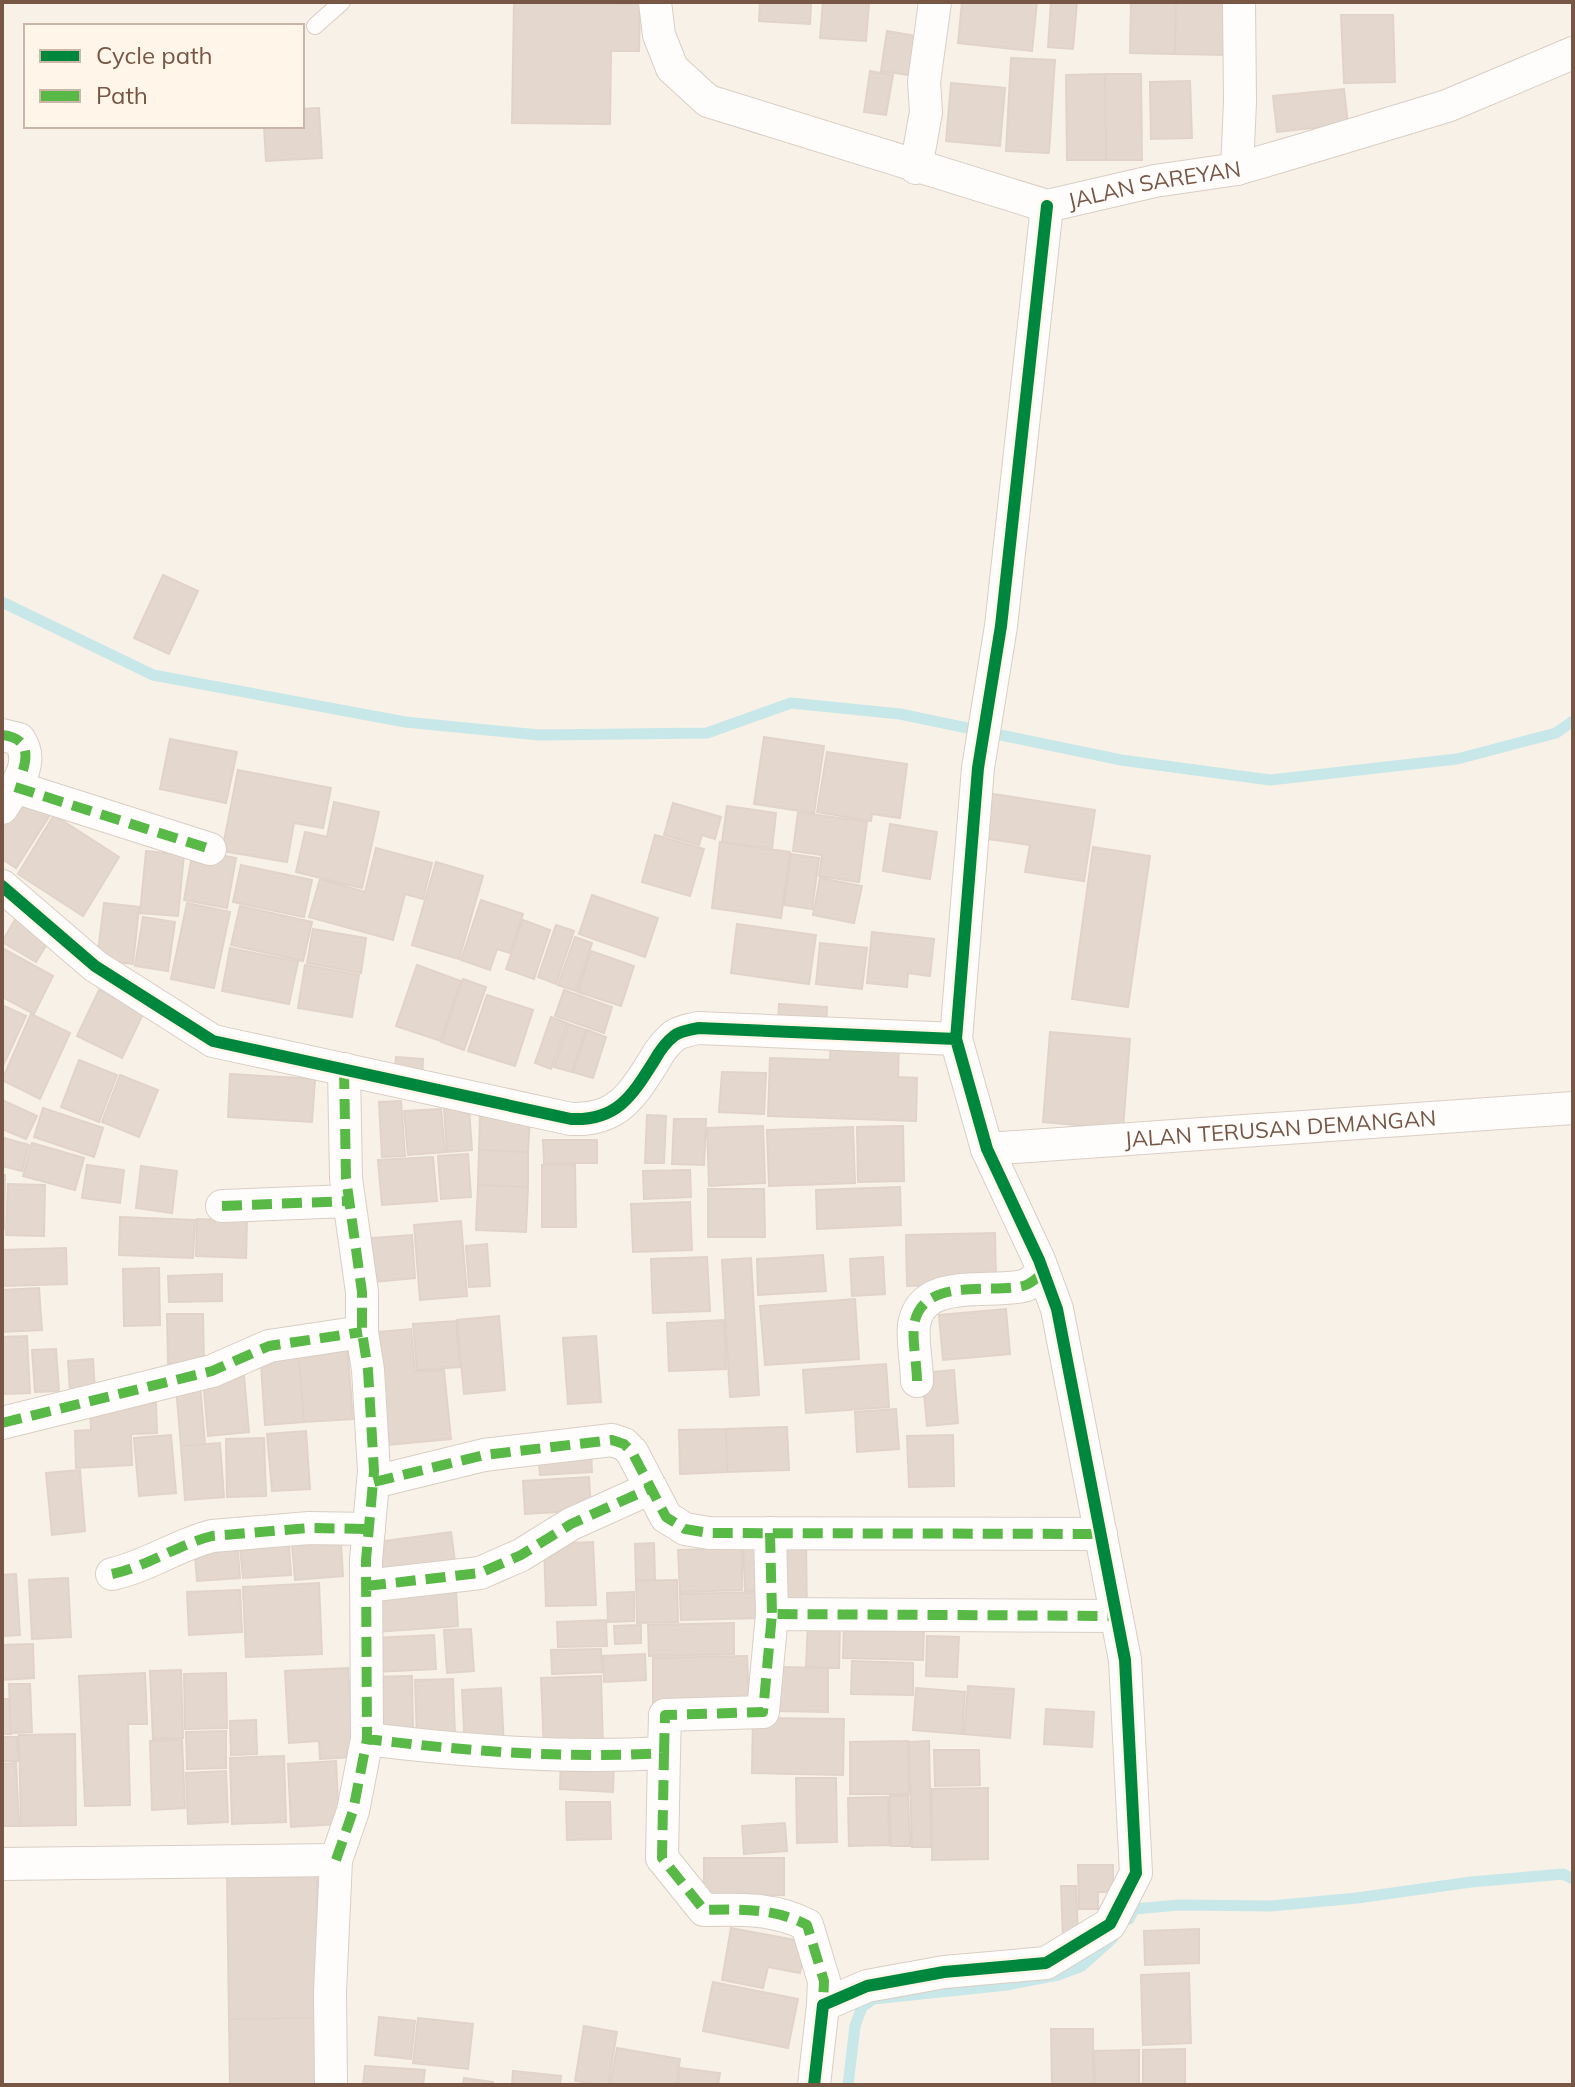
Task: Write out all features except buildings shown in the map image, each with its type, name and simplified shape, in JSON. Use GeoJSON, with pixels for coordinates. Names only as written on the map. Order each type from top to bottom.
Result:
{"type":"FeatureCollection","features":[{"type":"Feature","properties":{"kind":"street","name":"JALAN SAREYAN"},"geometry":{"type":"LineString","coordinates":[[655,2],[659,35],[672,68],[708,101],[916,168],[1047,206],[1155,181],[1237,169],[1447,106],[1573,53]]}},
{"type":"Feature","properties":{"kind":"street"},"geometry":{"type":"LineString","coordinates":[[916,168],[926,112],[924,82],[935,2]]}},
{"type":"Feature","properties":{"kind":"street"},"geometry":{"type":"LineString","coordinates":[[1237,169],[1239,2]]}},
{"type":"Feature","properties":{"kind":"street"},"geometry":{"type":"LineString","coordinates":[[823,2005],[867,1986],[944,1972],[1046,1963],[1110,1924],[1136,1873],[1125,1660],[1057,1309],[987,1149],[956,1039],[978,768],[1001,626],[1047,206]]}},
{"type":"Feature","properties":{"kind":"street"},"geometry":{"type":"LineString","coordinates":[[2,735],[19,739],[26,755],[23,772],[9,798],[210,849]]}},
{"type":"Feature","properties":{"kind":"street"},"geometry":{"type":"LineString","coordinates":[[2,886],[95,966],[213,1041],[571,1119],[591,1120],[613,1112],[636,1089],[675,1034],[698,1028],[956,1039]]}},
{"type":"Feature","properties":{"kind":"street"},"geometry":{"type":"LineString","coordinates":[[331,2085],[330,1992],[336,1860],[353,1811],[367,1739],[366,1586],[374,1482],[368,1370],[362,1332],[362,1292],[348,1201],[344,1069]]}},
{"type":"Feature","properties":{"kind":"street","name":"JALAN TERUSAN DEMANGAN"},"geometry":{"type":"LineString","coordinates":[[987,1149],[1573,1108]]}},
{"type":"Feature","properties":{"kind":"street"},"geometry":{"type":"LineString","coordinates":[[222,1206],[348,1201]]}},
{"type":"Feature","properties":{"kind":"street"},"geometry":{"type":"LineString","coordinates":[[917,1381],[914,1325],[921,1308],[930,1298],[971,1289],[1023,1286],[1043,1272]]}},
{"type":"Feature","properties":{"kind":"street"},"geometry":{"type":"LineString","coordinates":[[2,1423],[212,1371],[269,1346],[362,1332]]}},
{"type":"Feature","properties":{"kind":"street"},"geometry":{"type":"LineString","coordinates":[[374,1482],[484,1455],[612,1440],[624,1444],[632,1452],[666,1517],[685,1529],[709,1533],[1101,1534]]}},
{"type":"Feature","properties":{"kind":"street"},"geometry":{"type":"LineString","coordinates":[[366,1586],[480,1573],[521,1555],[571,1524],[651,1488]]}},
{"type":"Feature","properties":{"kind":"street"},"geometry":{"type":"LineString","coordinates":[[112,1574],[150,1563],[196,1540],[212,1536],[309,1528],[369,1529]]}},
{"type":"Feature","properties":{"kind":"street"},"geometry":{"type":"LineString","coordinates":[[770,1533],[772,1614],[763,1712],[665,1715],[662,1858],[704,1910],[755,1911],[791,1917],[807,1925],[824,1981],[814,2085]]}},
{"type":"Feature","properties":{"kind":"street"},"geometry":{"type":"LineString","coordinates":[[772,1614],[1116,1616]]}},
{"type":"Feature","properties":{"kind":"street"},"geometry":{"type":"LineString","coordinates":[[367,1739],[482,1752],[621,1756],[664,1753]]}},
{"type":"Feature","properties":{"kind":"street"},"geometry":{"type":"LineString","coordinates":[[2,1864],[336,1860]]}},
{"type":"Feature","properties":{"kind":"lane"},"geometry":{"type":"LineString","coordinates":[[315,26],[342,2]]}},
{"type":"Feature","properties":{"kind":"waterway"},"geometry":{"type":"LineString","coordinates":[[2,602],[153,675],[405,722],[539,735],[707,733],[791,703],[900,714],[1121,760],[1270,780],[1457,759],[1556,733],[1573,721]]}},
{"type":"Feature","properties":{"kind":"waterway"},"geometry":{"type":"LineString","coordinates":[[1129,1919],[1134,1909],[1179,1905],[1271,1906],[1471,1882],[1563,1874],[1573,1879]]}},
{"type":"Feature","properties":{"kind":"waterway"},"geometry":{"type":"LineString","coordinates":[[848,2085],[855,2026],[862,2007],[873,1999],[1007,1985],[1058,1975],[1082,1966],[1113,1938]]}},
{"type":"Feature","properties":{"kind":"marked path"},"geometry":{"type":"LineString","coordinates":[[2,735],[23,745],[25,764],[20,779]]}},
{"type":"Feature","properties":{"kind":"marked path"},"geometry":{"type":"LineString","coordinates":[[15,787],[210,849]]}},
{"type":"Feature","properties":{"kind":"marked path"},"geometry":{"type":"LineString","coordinates":[[344,1069],[346,1178],[362,1292],[362,1332],[368,1370],[374,1471],[366,1560],[367,1739]]}},
{"type":"Feature","properties":{"kind":"marked path"},"geometry":{"type":"LineString","coordinates":[[222,1206],[348,1201]]}},
{"type":"Feature","properties":{"kind":"marked path"},"geometry":{"type":"LineString","coordinates":[[917,1381],[914,1325],[920,1310],[930,1299],[959,1290],[1023,1286],[1043,1272]]}},
{"type":"Feature","properties":{"kind":"marked path"},"geometry":{"type":"LineString","coordinates":[[2,1423],[212,1371],[269,1346],[362,1332]]}},
{"type":"Feature","properties":{"kind":"marked path"},"geometry":{"type":"LineString","coordinates":[[374,1482],[484,1455],[612,1440],[624,1444],[632,1452],[666,1517],[685,1529],[709,1533],[1101,1534]]}},
{"type":"Feature","properties":{"kind":"marked path"},"geometry":{"type":"LineString","coordinates":[[366,1586],[480,1573],[521,1555],[571,1524],[651,1488]]}},
{"type":"Feature","properties":{"kind":"marked path"},"geometry":{"type":"LineString","coordinates":[[112,1574],[212,1536],[309,1528],[369,1529]]}},
{"type":"Feature","properties":{"kind":"marked path"},"geometry":{"type":"LineString","coordinates":[[770,1533],[772,1614]]}},
{"type":"Feature","properties":{"kind":"marked path"},"geometry":{"type":"LineString","coordinates":[[664,1753],[665,1715],[763,1712],[772,1614],[1116,1616]]}},
{"type":"Feature","properties":{"kind":"marked path"},"geometry":{"type":"LineString","coordinates":[[336,1860],[353,1811],[367,1739],[515,1753],[664,1753],[662,1858],[704,1910],[770,1913],[807,1925],[824,1981],[823,2005]]}},
{"type":"Feature","properties":{"kind":"cycle path"},"geometry":{"type":"LineString","coordinates":[[814,2085],[823,2005],[867,1986],[944,1972],[1046,1963],[1110,1924],[1136,1873],[1125,1660],[1057,1309],[1039,1260],[987,1149],[956,1039],[978,768],[1001,626],[1047,206]]}},
{"type":"Feature","properties":{"kind":"cycle path"},"geometry":{"type":"LineString","coordinates":[[2,886],[95,966],[213,1041],[571,1119],[600,1116],[622,1104],[668,1041],[679,1033],[698,1028],[956,1039]]}}]}
